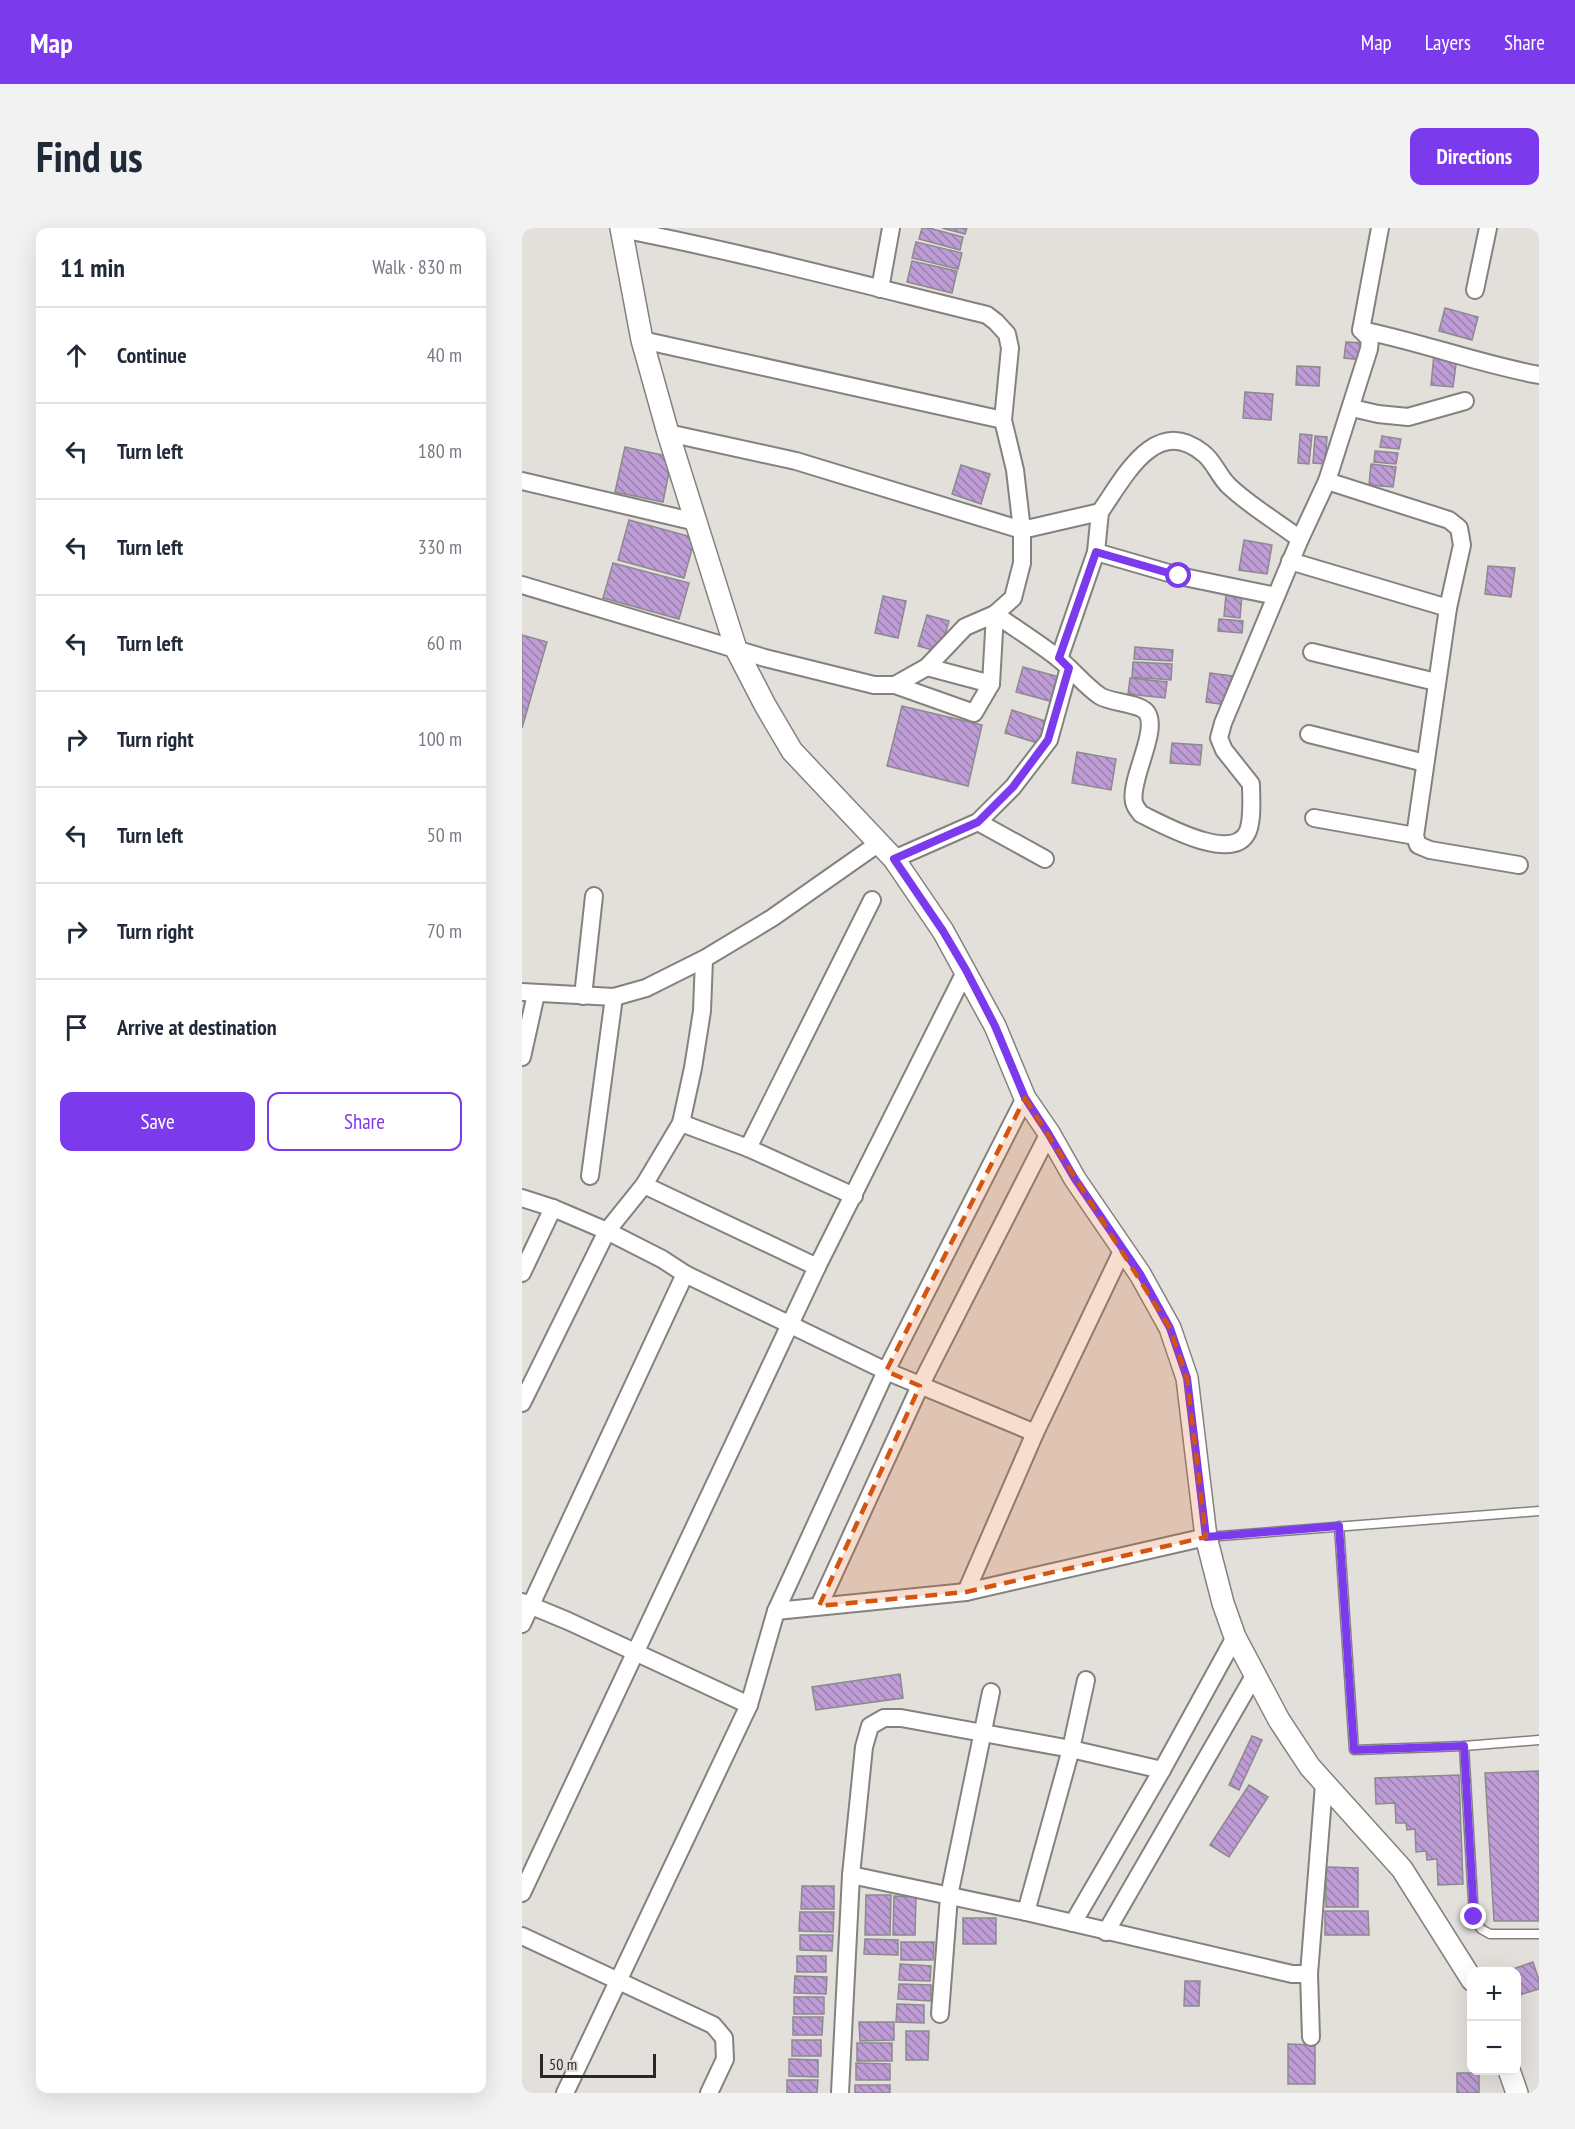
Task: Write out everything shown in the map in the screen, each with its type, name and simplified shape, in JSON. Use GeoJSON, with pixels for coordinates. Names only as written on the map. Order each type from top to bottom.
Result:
{"type":"FeatureCollection","features":[{"type":"Feature","properties":{"kind":"street"},"geometry":{"type":"LineString","coordinates":[[880,289],[891,228]]}},
{"type":"Feature","properties":{"kind":"street"},"geometry":{"type":"LineString","coordinates":[[1361,330],[1380,228]]}},
{"type":"Feature","properties":{"kind":"street"},"geometry":{"type":"LineString","coordinates":[[1475,290],[1488,228]]}},
{"type":"Feature","properties":{"kind":"street"},"geometry":{"type":"LineString","coordinates":[[895,685],[927,667],[965,627],[995,614],[1013,598],[1022,563],[1022,530],[1015,470],[1003,420],[1010,348],[1007,334],[987,315],[715,248],[621,229],[642,340],[668,434],[736,649],[792,751],[894,859],[943,931],[995,1026],[1025,1098],[1075,1179],[1123,1249],[1170,1328],[1187,1378],[1206,1537],[1223,1603],[1235,1637],[1279,1720],[1310,1767],[1402,1869],[1467,1972]]}},
{"type":"Feature","properties":{"kind":"street"},"geometry":{"type":"LineString","coordinates":[[1361,330],[1395,336],[1539,375]]}},
{"type":"Feature","properties":{"kind":"street"},"geometry":{"type":"LineString","coordinates":[[995,614],[1064,663],[1101,696],[1110,701],[1144,709],[1148,714],[1150,724],[1148,735],[1133,794],[1134,805],[1141,814],[1206,843],[1230,844],[1244,838],[1249,829],[1251,784],[1224,750],[1219,738],[1299,539],[1327,481],[1369,349],[1370,339],[1361,330]]}},
{"type":"Feature","properties":{"kind":"street"},"geometry":{"type":"LineString","coordinates":[[642,340],[1003,420]]}},
{"type":"Feature","properties":{"kind":"street"},"geometry":{"type":"LineString","coordinates":[[1352,408],[1408,417],[1465,401]]}},
{"type":"Feature","properties":{"kind":"street"},"geometry":{"type":"LineString","coordinates":[[668,434],[796,461],[1022,530],[1100,512]]}},
{"type":"Feature","properties":{"kind":"street"},"geometry":{"type":"LineString","coordinates":[[894,859],[978,822],[1013,787],[1046,745],[1064,663],[1096,552],[1100,512],[1132,466],[1149,447],[1167,441],[1184,442],[1204,453],[1228,485],[1299,539]]}},
{"type":"Feature","properties":{"kind":"street"},"geometry":{"type":"LineString","coordinates":[[522,481],[696,522]]}},
{"type":"Feature","properties":{"kind":"street"},"geometry":{"type":"LineString","coordinates":[[1327,481],[1449,520],[1459,528],[1462,545],[1448,608],[1436,682],[1415,836],[1418,845],[1430,850],[1518,865]]}},
{"type":"Feature","properties":{"kind":"street"},"geometry":{"type":"LineString","coordinates":[[1096,552],[1179,576],[1276,596]]}},
{"type":"Feature","properties":{"kind":"street"},"geometry":{"type":"LineString","coordinates":[[1290,561],[1448,608]]}},
{"type":"Feature","properties":{"kind":"street"},"geometry":{"type":"LineString","coordinates":[[522,585],[736,649],[847,679],[874,685],[895,685],[974,713],[990,684],[995,614]]}},
{"type":"Feature","properties":{"kind":"street"},"geometry":{"type":"LineString","coordinates":[[1312,652],[1436,682]]}},
{"type":"Feature","properties":{"kind":"street"},"geometry":{"type":"LineString","coordinates":[[927,667],[990,684]]}},
{"type":"Feature","properties":{"kind":"street"},"geometry":{"type":"LineString","coordinates":[[1309,734],[1425,763]]}},
{"type":"Feature","properties":{"kind":"street"},"geometry":{"type":"LineString","coordinates":[[1314,818],[1415,836]]}},
{"type":"Feature","properties":{"kind":"street"},"geometry":{"type":"LineString","coordinates":[[978,822],[1045,859]]}},
{"type":"Feature","properties":{"kind":"street"},"geometry":{"type":"LineString","coordinates":[[522,1058],[529,993],[614,997],[646,988],[704,958],[772,918],[879,843]]}},
{"type":"Feature","properties":{"kind":"street"},"geometry":{"type":"LineString","coordinates":[[584,996],[594,896]]}},
{"type":"Feature","properties":{"kind":"street"},"geometry":{"type":"LineString","coordinates":[[748,1148],[872,900]]}},
{"type":"Feature","properties":{"kind":"street"},"geometry":{"type":"LineString","coordinates":[[522,1403],[607,1231],[644,1185],[681,1123],[702,1011],[704,958]]}},
{"type":"Feature","properties":{"kind":"street"},"geometry":{"type":"LineString","coordinates":[[522,1893],[817,1267],[966,970]]}},
{"type":"Feature","properties":{"kind":"street"},"geometry":{"type":"LineString","coordinates":[[590,1176],[614,997]]}},
{"type":"Feature","properties":{"kind":"street"},"geometry":{"type":"LineString","coordinates":[[564,2093],[749,1705],[776,1611],[886,1371],[1025,1098]]}},
{"type":"Feature","properties":{"kind":"street"},"geometry":{"type":"LineString","coordinates":[[681,1123],[748,1148],[854,1196]]}},
{"type":"Feature","properties":{"kind":"street"},"geometry":{"type":"LineString","coordinates":[[819,1606],[920,1386],[1048,1133]]}},
{"type":"Feature","properties":{"kind":"street"},"geometry":{"type":"LineString","coordinates":[[644,1185],[817,1267]]}},
{"type":"Feature","properties":{"kind":"street"},"geometry":{"type":"LineString","coordinates":[[522,1198],[553,1208],[607,1231],[686,1274],[886,1371],[1035,1433]]}},
{"type":"Feature","properties":{"kind":"street"},"geometry":{"type":"LineString","coordinates":[[522,1273],[553,1208]]}},
{"type":"Feature","properties":{"kind":"street"},"geometry":{"type":"LineString","coordinates":[[966,1592],[1035,1433],[1123,1249]]}},
{"type":"Feature","properties":{"kind":"street"},"geometry":{"type":"LineString","coordinates":[[522,1624],[526,1605],[686,1274]]}},
{"type":"Feature","properties":{"kind":"street"},"geometry":{"type":"LineString","coordinates":[[776,1611],[966,1592],[1206,1537]]}},
{"type":"Feature","properties":{"kind":"street"},"geometry":{"type":"LineString","coordinates":[[526,1605],[749,1705]]}},
{"type":"Feature","properties":{"kind":"street"},"geometry":{"type":"LineString","coordinates":[[1073,1923],[1162,1770],[1235,1637]]}},
{"type":"Feature","properties":{"kind":"street"},"geometry":{"type":"LineString","coordinates":[[1106,1932],[1254,1676]]}},
{"type":"Feature","properties":{"kind":"street"},"geometry":{"type":"LineString","coordinates":[[1026,1912],[1071,1749],[1086,1680]]}},
{"type":"Feature","properties":{"kind":"street"},"geometry":{"type":"LineString","coordinates":[[940,2014],[949,1896],[991,1692]]}},
{"type":"Feature","properties":{"kind":"street"},"geometry":{"type":"LineString","coordinates":[[840,2093],[850,1875],[864,1747],[870,1726],[884,1718],[901,1718],[1071,1749],[1162,1770]]}},
{"type":"Feature","properties":{"kind":"street"},"geometry":{"type":"LineString","coordinates":[[1311,2037],[1309,1974],[1324,1784]]}},
{"type":"Feature","properties":{"kind":"street"},"geometry":{"type":"LineString","coordinates":[[850,1875],[1026,1912],[1292,1974],[1309,1974]]}},
{"type":"Feature","properties":{"kind":"street"},"geometry":{"type":"LineString","coordinates":[[522,1936],[713,2025],[724,2038],[725,2059],[709,2093]]}},
{"type":"Feature","properties":{"kind":"street"},"geometry":{"type":"LineString","coordinates":[[1511,2075],[1517,2093]]}},
{"type":"Feature","properties":{"kind":"lane"},"geometry":{"type":"LineString","coordinates":[[1206,1537],[1539,1511]]}},
{"type":"Feature","properties":{"kind":"lane"},"geometry":{"type":"LineString","coordinates":[[1339,1526],[1354,1750],[1464,1746],[1539,1740]]}},
{"type":"Feature","properties":{"kind":"lane"},"geometry":{"type":"LineString","coordinates":[[1464,1746],[1474,1917],[1481,1929],[1490,1934],[1539,1934]]}},
{"type":"Feature","properties":{"kind":"highlighted area"},"geometry":{"type":"Polygon","coordinates":[[[1025,1098],[1170,1328],[1187,1378],[1206,1537],[966,1592],[819,1606],[920,1386],[886,1371],[1025,1098]]]}},
{"type":"Feature","properties":{"kind":"building"},"geometry":{"type":"Polygon","coordinates":[[[922,228],[963,237],[960,250],[919,239],[922,228]]]}},
{"type":"Feature","properties":{"kind":"building"},"geometry":{"type":"Polygon","coordinates":[[[942,228],[967,228],[965,234],[942,228]]]}},
{"type":"Feature","properties":{"kind":"building"},"geometry":{"type":"Polygon","coordinates":[[[916,242],[962,253],[958,269],[912,258],[916,242]]]}},
{"type":"Feature","properties":{"kind":"building"},"geometry":{"type":"Polygon","coordinates":[[[912,261],[957,271],[952,293],[907,282],[912,261]]]}},
{"type":"Feature","properties":{"kind":"building"},"geometry":{"type":"Polygon","coordinates":[[[1445,308],[1478,317],[1472,340],[1439,331],[1445,308]]]}},
{"type":"Feature","properties":{"kind":"building"},"geometry":{"type":"Polygon","coordinates":[[[1346,342],[1364,343],[1363,360],[1344,358],[1346,342]]]}},
{"type":"Feature","properties":{"kind":"building"},"geometry":{"type":"Polygon","coordinates":[[[1434,354],[1457,357],[1453,387],[1431,385],[1434,354]]]}},
{"type":"Feature","properties":{"kind":"building"},"geometry":{"type":"Polygon","coordinates":[[[1297,366],[1320,367],[1319,386],[1296,385],[1297,366]]]}},
{"type":"Feature","properties":{"kind":"building"},"geometry":{"type":"Polygon","coordinates":[[[1245,392],[1273,394],[1271,420],[1243,418],[1245,392]]]}},
{"type":"Feature","properties":{"kind":"building"},"geometry":{"type":"Polygon","coordinates":[[[1300,434],[1312,435],[1309,464],[1298,463],[1300,434]]]}},
{"type":"Feature","properties":{"kind":"building"},"geometry":{"type":"Polygon","coordinates":[[[1315,436],[1327,437],[1325,464],[1313,463],[1315,436]]]}},
{"type":"Feature","properties":{"kind":"building"},"geometry":{"type":"Polygon","coordinates":[[[1382,436],[1401,439],[1399,449],[1380,447],[1382,436]]]}},
{"type":"Feature","properties":{"kind":"building"},"geometry":{"type":"Polygon","coordinates":[[[625,447],[672,457],[663,502],[615,492],[625,447]]]}},
{"type":"Feature","properties":{"kind":"building"},"geometry":{"type":"Polygon","coordinates":[[[1375,451],[1398,453],[1396,464],[1374,462],[1375,451]]]}},
{"type":"Feature","properties":{"kind":"building"},"geometry":{"type":"Polygon","coordinates":[[[1371,464],[1396,467],[1393,487],[1369,485],[1371,464]]]}},
{"type":"Feature","properties":{"kind":"building"},"geometry":{"type":"Polygon","coordinates":[[[961,465],[990,474],[981,504],[952,494],[961,465]]]}},
{"type":"Feature","properties":{"kind":"building"},"geometry":{"type":"Polygon","coordinates":[[[629,520],[695,538],[684,578],[618,560],[629,520]]]}},
{"type":"Feature","properties":{"kind":"building"},"geometry":{"type":"Polygon","coordinates":[[[1244,540],[1272,545],[1267,574],[1239,570],[1244,540]]]}},
{"type":"Feature","properties":{"kind":"building"},"geometry":{"type":"Polygon","coordinates":[[[613,563],[689,583],[679,619],[603,598],[613,563]]]}},
{"type":"Feature","properties":{"kind":"building"},"geometry":{"type":"Polygon","coordinates":[[[1488,566],[1515,568],[1511,597],[1485,594],[1488,566]]]}},
{"type":"Feature","properties":{"kind":"building"},"geometry":{"type":"Polygon","coordinates":[[[1226,594],[1242,595],[1240,618],[1224,616],[1226,594]]]}},
{"type":"Feature","properties":{"kind":"building"},"geometry":{"type":"Polygon","coordinates":[[[883,596],[906,601],[898,638],[875,633],[883,596]]]}},
{"type":"Feature","properties":{"kind":"building"},"geometry":{"type":"Polygon","coordinates":[[[927,615],[949,621],[940,652],[918,646],[927,615]]]}},
{"type":"Feature","properties":{"kind":"building"},"geometry":{"type":"Polygon","coordinates":[[[1219,619],[1243,621],[1242,633],[1218,631],[1219,619]]]}},
{"type":"Feature","properties":{"kind":"building"},"geometry":{"type":"Polygon","coordinates":[[[522,635],[547,642],[522,728],[522,635]]]}},
{"type":"Feature","properties":{"kind":"building"},"geometry":{"type":"Polygon","coordinates":[[[1135,647],[1173,650],[1172,661],[1134,659],[1135,647]]]}},
{"type":"Feature","properties":{"kind":"building"},"geometry":{"type":"Polygon","coordinates":[[[1133,662],[1172,664],[1171,680],[1132,677],[1133,662]]]}},
{"type":"Feature","properties":{"kind":"building"},"geometry":{"type":"Polygon","coordinates":[[[1023,667],[1063,678],[1057,703],[1016,692],[1023,667]]]}},
{"type":"Feature","properties":{"kind":"building"},"geometry":{"type":"Polygon","coordinates":[[[1210,673],[1232,676],[1227,705],[1206,702],[1210,673]]]}},
{"type":"Feature","properties":{"kind":"building"},"geometry":{"type":"Polygon","coordinates":[[[1130,678],[1167,682],[1165,698],[1128,694],[1130,678]]]}},
{"type":"Feature","properties":{"kind":"building"},"geometry":{"type":"Polygon","coordinates":[[[902,706],[982,725],[968,786],[887,766],[902,706]]]}},
{"type":"Feature","properties":{"kind":"building"},"geometry":{"type":"Polygon","coordinates":[[[1012,710],[1051,723],[1044,745],[1005,733],[1012,710]]]}},
{"type":"Feature","properties":{"kind":"building"},"geometry":{"type":"Polygon","coordinates":[[[1172,743],[1202,745],[1200,765],[1170,763],[1172,743]]]}},
{"type":"Feature","properties":{"kind":"building"},"geometry":{"type":"Polygon","coordinates":[[[1077,752],[1116,759],[1111,790],[1072,783],[1077,752]]]}},
{"type":"Feature","properties":{"kind":"building"},"geometry":{"type":"Polygon","coordinates":[[[900,1674],[903,1698],[816,1710],[812,1687],[900,1674]]]}},
{"type":"Feature","properties":{"kind":"building"},"geometry":{"type":"Polygon","coordinates":[[[1252,1736],[1262,1740],[1239,1790],[1229,1785],[1252,1736]]]}},
{"type":"Feature","properties":{"kind":"building"},"geometry":{"type":"Polygon","coordinates":[[[1539,1771],[1539,1921],[1494,1921],[1485,1773],[1539,1771]]]}},
{"type":"Feature","properties":{"kind":"building"},"geometry":{"type":"Polygon","coordinates":[[[1459,1775],[1463,1884],[1438,1885],[1437,1859],[1427,1860],[1426,1851],[1416,1852],[1415,1829],[1407,1830],[1406,1823],[1396,1823],[1395,1803],[1376,1804],[1375,1778],[1459,1775]]]}},
{"type":"Feature","properties":{"kind":"building"},"geometry":{"type":"Polygon","coordinates":[[[1249,1785],[1268,1797],[1229,1857],[1210,1845],[1249,1785]]]}},
{"type":"Feature","properties":{"kind":"building"},"geometry":{"type":"Polygon","coordinates":[[[1326,1867],[1358,1868],[1358,1907],[1326,1907],[1326,1867]]]}},
{"type":"Feature","properties":{"kind":"building"},"geometry":{"type":"Polygon","coordinates":[[[802,1886],[834,1886],[834,1909],[801,1909],[802,1886]]]}},
{"type":"Feature","properties":{"kind":"building"},"geometry":{"type":"Polygon","coordinates":[[[866,1895],[891,1895],[890,1935],[865,1935],[866,1895]]]}},
{"type":"Feature","properties":{"kind":"building"},"geometry":{"type":"Polygon","coordinates":[[[894,1896],[916,1897],[915,1935],[893,1935],[894,1896]]]}},
{"type":"Feature","properties":{"kind":"building"},"geometry":{"type":"Polygon","coordinates":[[[1325,1911],[1368,1911],[1369,1935],[1325,1935],[1325,1911]]]}},
{"type":"Feature","properties":{"kind":"building"},"geometry":{"type":"Polygon","coordinates":[[[800,1912],[834,1912],[833,1932],[799,1931],[800,1912]]]}},
{"type":"Feature","properties":{"kind":"building"},"geometry":{"type":"Polygon","coordinates":[[[963,1918],[996,1918],[996,1944],[963,1944],[963,1918]]]}},
{"type":"Feature","properties":{"kind":"building"},"geometry":{"type":"Polygon","coordinates":[[[800,1935],[833,1935],[832,1951],[800,1950],[800,1935]]]}},
{"type":"Feature","properties":{"kind":"building"},"geometry":{"type":"Polygon","coordinates":[[[865,1939],[898,1940],[898,1955],[864,1954],[865,1939]]]}},
{"type":"Feature","properties":{"kind":"building"},"geometry":{"type":"Polygon","coordinates":[[[901,1942],[934,1942],[933,1960],[901,1960],[901,1942]]]}},
{"type":"Feature","properties":{"kind":"building"},"geometry":{"type":"Polygon","coordinates":[[[797,1956],[826,1956],[826,1972],[797,1972],[797,1956]]]}},
{"type":"Feature","properties":{"kind":"building"},"geometry":{"type":"Polygon","coordinates":[[[1533,1962],[1539,1980],[1539,1989],[1521,1994],[1521,1967],[1519,1967],[1533,1962]]]}},
{"type":"Feature","properties":{"kind":"building"},"geometry":{"type":"Polygon","coordinates":[[[900,1964],[931,1966],[930,1981],[899,1980],[900,1964]]]}},
{"type":"Feature","properties":{"kind":"building"},"geometry":{"type":"Polygon","coordinates":[[[795,1976],[827,1977],[826,1994],[794,1993],[795,1976]]]}},
{"type":"Feature","properties":{"kind":"building"},"geometry":{"type":"Polygon","coordinates":[[[1185,1981],[1200,1981],[1199,2006],[1184,2006],[1185,1981]]]}},
{"type":"Feature","properties":{"kind":"building"},"geometry":{"type":"Polygon","coordinates":[[[899,1984],[931,1985],[931,2001],[898,1999],[899,1984]]]}},
{"type":"Feature","properties":{"kind":"building"},"geometry":{"type":"Polygon","coordinates":[[[794,1997],[824,1997],[824,2014],[794,2014],[794,1997]]]}},
{"type":"Feature","properties":{"kind":"building"},"geometry":{"type":"Polygon","coordinates":[[[897,2004],[924,2005],[924,2023],[896,2022],[897,2004]]]}},
{"type":"Feature","properties":{"kind":"building"},"geometry":{"type":"Polygon","coordinates":[[[793,2017],[823,2017],[822,2035],[793,2035],[793,2017]]]}},
{"type":"Feature","properties":{"kind":"building"},"geometry":{"type":"Polygon","coordinates":[[[859,2022],[894,2022],[894,2040],[860,2041],[859,2022]]]}},
{"type":"Feature","properties":{"kind":"building"},"geometry":{"type":"Polygon","coordinates":[[[906,2031],[929,2031],[928,2060],[906,2060],[906,2031]]]}},
{"type":"Feature","properties":{"kind":"building"},"geometry":{"type":"Polygon","coordinates":[[[792,2040],[821,2040],[821,2056],[792,2056],[792,2040]]]}},
{"type":"Feature","properties":{"kind":"building"},"geometry":{"type":"Polygon","coordinates":[[[857,2043],[892,2043],[892,2061],[857,2061],[857,2043]]]}},
{"type":"Feature","properties":{"kind":"building"},"geometry":{"type":"Polygon","coordinates":[[[1288,2044],[1315,2045],[1315,2084],[1288,2084],[1288,2044]]]}},
{"type":"Feature","properties":{"kind":"building"},"geometry":{"type":"Polygon","coordinates":[[[789,2059],[818,2060],[818,2077],[789,2076],[789,2059]]]}},
{"type":"Feature","properties":{"kind":"building"},"geometry":{"type":"Polygon","coordinates":[[[856,2063],[890,2064],[890,2080],[856,2080],[856,2063]]]}},
{"type":"Feature","properties":{"kind":"building"},"geometry":{"type":"Polygon","coordinates":[[[1457,2073],[1479,2075],[1479,2093],[1457,2093],[1457,2073]]]}},
{"type":"Feature","properties":{"kind":"building"},"geometry":{"type":"Polygon","coordinates":[[[787,2080],[818,2080],[817,2093],[787,2093],[787,2080]]]}},
{"type":"Feature","properties":{"kind":"building"},"geometry":{"type":"Polygon","coordinates":[[[855,2085],[890,2085],[890,2093],[855,2093],[855,2085]]]}},
{"type":"Feature","properties":{"kind":"route"},"geometry":{"type":"LineString","coordinates":[[1179,576],[1096,552],[1059,658],[1069,668],[1046,745],[1013,787],[978,822],[894,859],[943,931],[966,970],[995,1026],[1025,1098],[1075,1179],[1140,1274],[1170,1328],[1187,1378],[1206,1537],[1339,1526],[1354,1750],[1464,1746],[1474,1917]]}}]}
